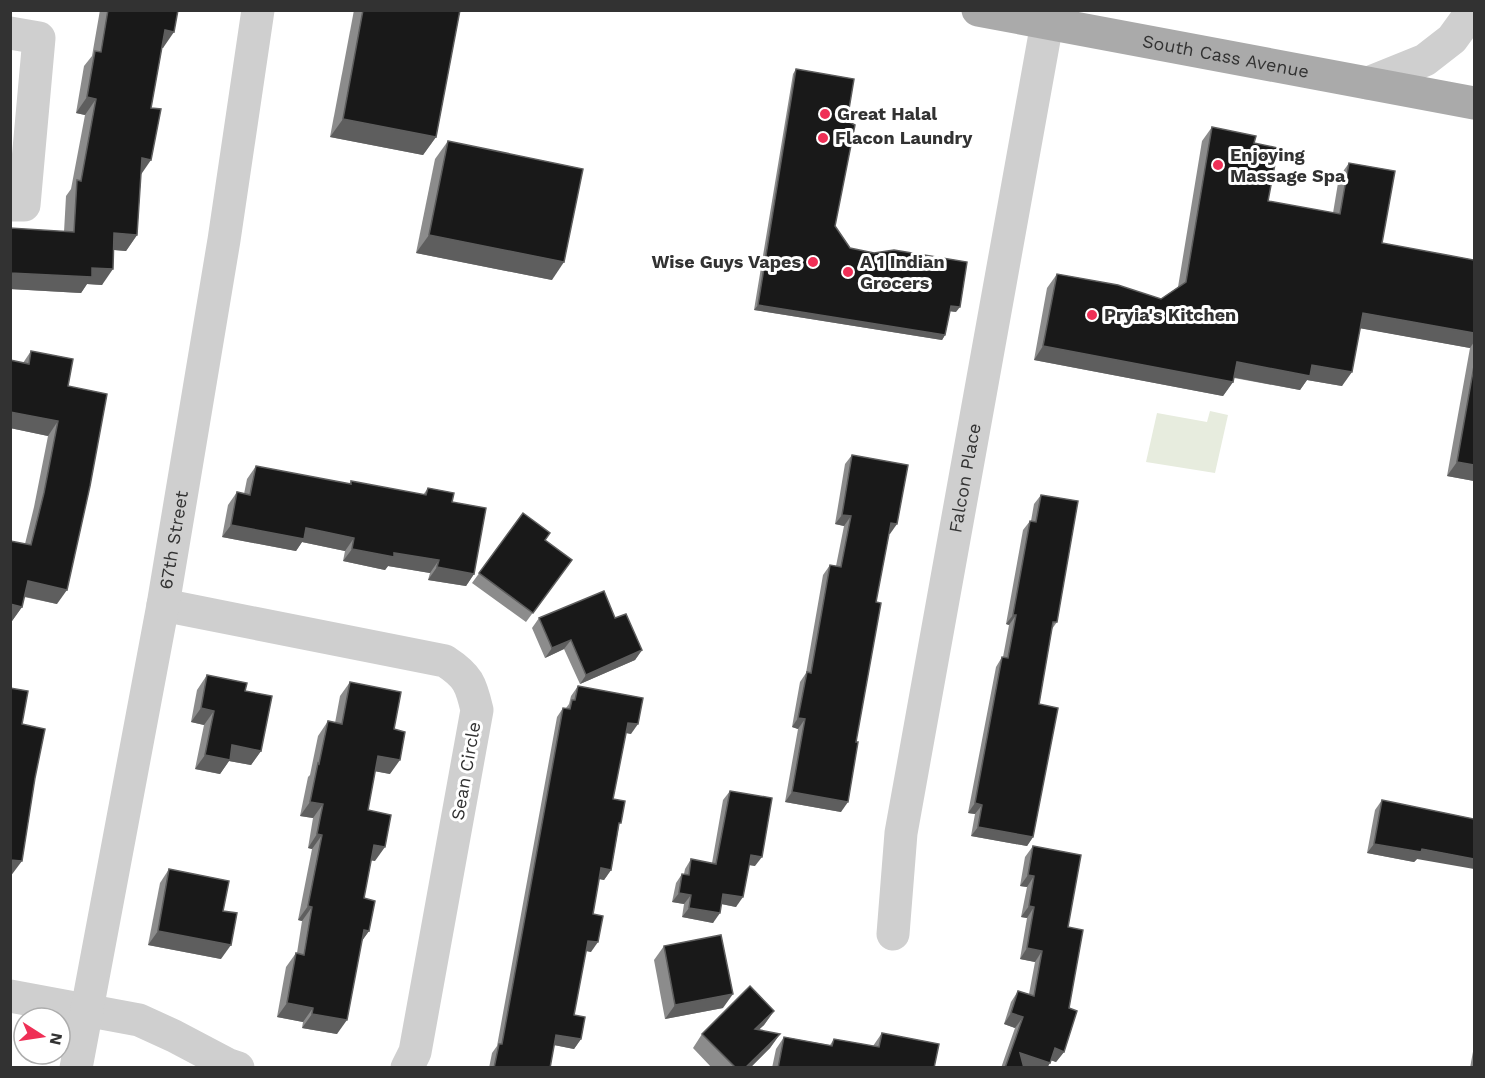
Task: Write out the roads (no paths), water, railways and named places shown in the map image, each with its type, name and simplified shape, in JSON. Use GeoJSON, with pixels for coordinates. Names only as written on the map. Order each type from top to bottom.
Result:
{"type":"FeatureCollection","features":[{"type":"Feature","properties":{"kind":"main road","name":"South Cass Avenue"},"geometry":{"type":"LineString","coordinates":[[978,10],[1474,103]]}},
{"type":"Feature","properties":{"kind":"street","name":"67th Street"},"geometry":{"type":"LineString","coordinates":[[76,1068],[163,604],[224,240],[258,10]]}},
{"type":"Feature","properties":{"kind":"street"},"geometry":{"type":"LineString","coordinates":[[1368,83],[1425,60],[1470,22]]}},
{"type":"Feature","properties":{"kind":"street","name":"Falcon Place"},"geometry":{"type":"LineString","coordinates":[[893,934],[901,833],[1047,23]]}},
{"type":"Feature","properties":{"kind":"street"},"geometry":{"type":"LineString","coordinates":[[10,33],[39,38],[24,205],[10,205]]}},
{"type":"Feature","properties":{"kind":"street","name":"Sean Circle"},"geometry":{"type":"LineString","coordinates":[[163,604],[445,661],[466,677],[473,691],[477,710],[415,1052],[407,1068]]}},
{"type":"Feature","properties":{"kind":"street"},"geometry":{"type":"LineString","coordinates":[[10,996],[139,1020],[238,1068]]}},
{"type":"Feature","properties":{"kind":"place","name":"Great Halal"},"geometry":{"type":"Point","coordinates":[825,114]}},
{"type":"Feature","properties":{"kind":"place","name":"Flacon Laundry"},"geometry":{"type":"Point","coordinates":[823,138]}},
{"type":"Feature","properties":{"kind":"place","name":"Enjoying Massage Spa"},"geometry":{"type":"Point","coordinates":[1218,165]}},
{"type":"Feature","properties":{"kind":"place","name":"Wise Guys Vapes"},"geometry":{"type":"Point","coordinates":[813,262]}},
{"type":"Feature","properties":{"kind":"place","name":"A 1 Indian Grocers"},"geometry":{"type":"Point","coordinates":[848,272]}},
{"type":"Feature","properties":{"kind":"place","name":"Pryia's Kitchen"},"geometry":{"type":"Point","coordinates":[1092,315]}}]}
